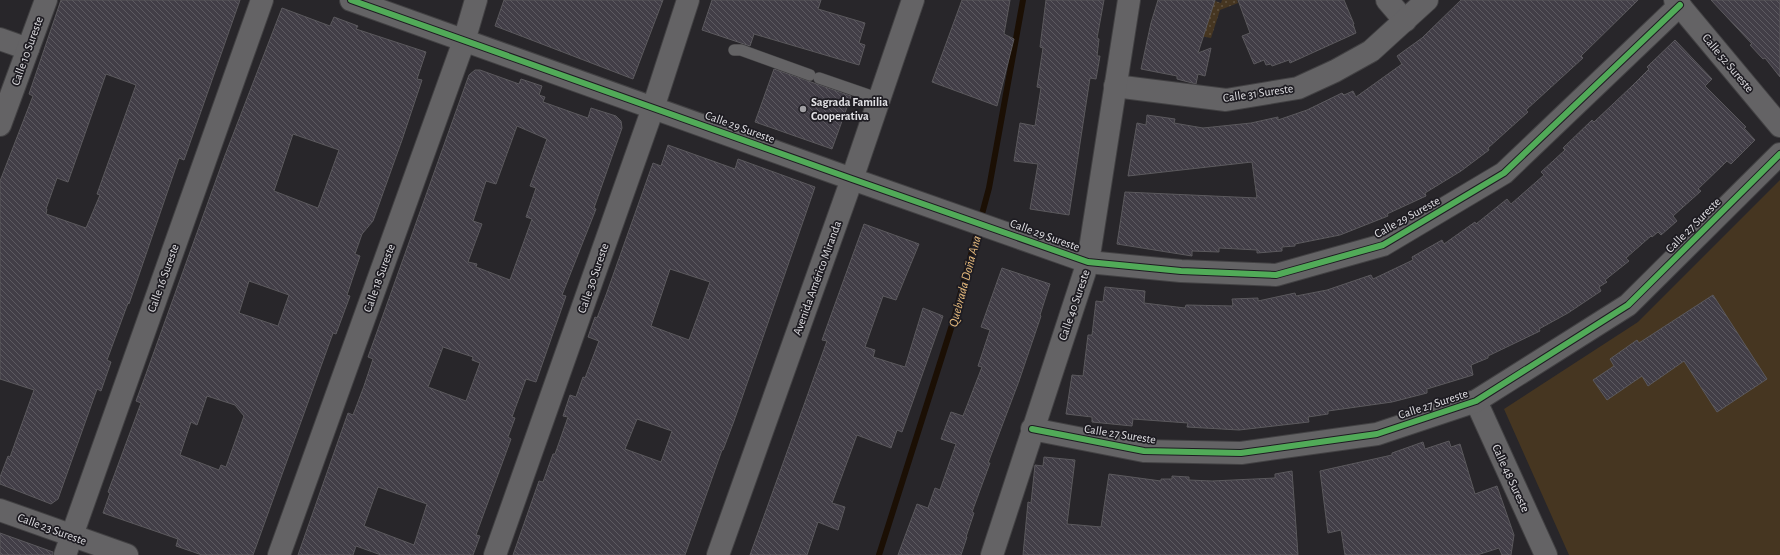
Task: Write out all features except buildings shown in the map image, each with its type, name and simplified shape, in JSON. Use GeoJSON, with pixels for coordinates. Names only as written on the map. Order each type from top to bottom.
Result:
{"type":"FeatureCollection","features":[{"type":"Feature","properties":{"kind":"street","name":"Calle 10 Sureste"},"geometry":{"type":"LineString","coordinates":[[0,125],[46,0]]}},
{"type":"Feature","properties":{"kind":"street","name":"Calle 16 Sureste"},"geometry":{"type":"LineString","coordinates":[[68,545],[262,0]]}},
{"type":"Feature","properties":{"kind":"street","name":"Calle 29 Sureste"},"geometry":{"type":"LineString","coordinates":[[351,0],[852,180],[1088,262],[1181,271],[1276,275],[1383,245],[1504,173],[1677,2]]}},
{"type":"Feature","properties":{"kind":"street","name":"Calle 18 Sureste"},"geometry":{"type":"LineString","coordinates":[[279,555],[464,41],[476,0]]}},
{"type":"Feature","properties":{"kind":"street","name":"Calle 30 Sureste"},"geometry":{"type":"LineString","coordinates":[[495,555],[653,108],[688,0]]}},
{"type":"Feature","properties":{"kind":"street","name":"Avenida Américo Miranda"},"geometry":{"type":"LineString","coordinates":[[718,555],[852,180],[913,0]]}},
{"type":"Feature","properties":{"kind":"street","name":"Calle 40 Sureste"},"geometry":{"type":"LineString","coordinates":[[992,555],[1032,429],[1088,262],[1129,0]]}},
{"type":"Feature","properties":{"kind":"street"},"geometry":{"type":"LineString","coordinates":[[1387,0],[1405,21]]}},
{"type":"Feature","properties":{"kind":"street","name":"Calle 31 Sureste"},"geometry":{"type":"LineString","coordinates":[[1116,86],[1226,100],[1298,88],[1335,71],[1371,51],[1427,0]]}},
{"type":"Feature","properties":{"kind":"street","name":"Calle 52 Sureste"},"geometry":{"type":"LineString","coordinates":[[1677,2],[1780,126]]}},
{"type":"Feature","properties":{"kind":"street"},"geometry":{"type":"LineString","coordinates":[[0,39],[28,49]]}},
{"type":"Feature","properties":{"kind":"street","name":"Calle 27 Sureste"},"geometry":{"type":"LineString","coordinates":[[1032,429],[1144,451],[1241,453],[1377,434],[1476,401],[1628,305],[1780,154]]}},
{"type":"Feature","properties":{"kind":"street","name":"Calle 48 Sureste"},"geometry":{"type":"LineString","coordinates":[[1476,401],[1546,555]]}},
{"type":"Feature","properties":{"kind":"street","name":"Calle 23 Sureste"},"geometry":{"type":"LineString","coordinates":[[0,510],[68,545],[127,555]]}},
{"type":"Feature","properties":{"kind":"lane"},"geometry":{"type":"LineString","coordinates":[[734,50],[741,50],[880,99]]}},
{"type":"Feature","properties":{"kind":"shaded area"},"geometry":{"type":"Polygon","coordinates":[[[1212,0],[1221,3],[1222,0],[1237,0],[1238,3],[1220,10],[1211,38],[1179,32],[1182,22],[1206,29],[1212,0]]]}},
{"type":"Feature","properties":{"kind":"shaded area"},"geometry":{"type":"Polygon","coordinates":[[[1780,180],[1780,555],[1569,555],[1504,409],[1638,322],[1780,180]]]}},
{"type":"Feature","properties":{"kind":"waterway","name":"Quebrada Doña Ana"},"geometry":{"type":"LineString","coordinates":[[879,555],[953,322],[989,188],[1023,0]]}},
{"type":"Feature","properties":{"kind":"cycle path"},"geometry":{"type":"LineString","coordinates":[[351,0],[1088,262],[1181,271],[1276,275],[1383,245],[1504,173],[1680,5]]}},
{"type":"Feature","properties":{"kind":"cycle path"},"geometry":{"type":"LineString","coordinates":[[1032,429],[1144,451],[1241,453],[1377,434],[1476,401],[1628,305],[1780,154]]}},
{"type":"Feature","properties":{"kind":"place","name":"Sagrada Familia Cooperativa"},"geometry":{"type":"Point","coordinates":[803,109]}}]}
